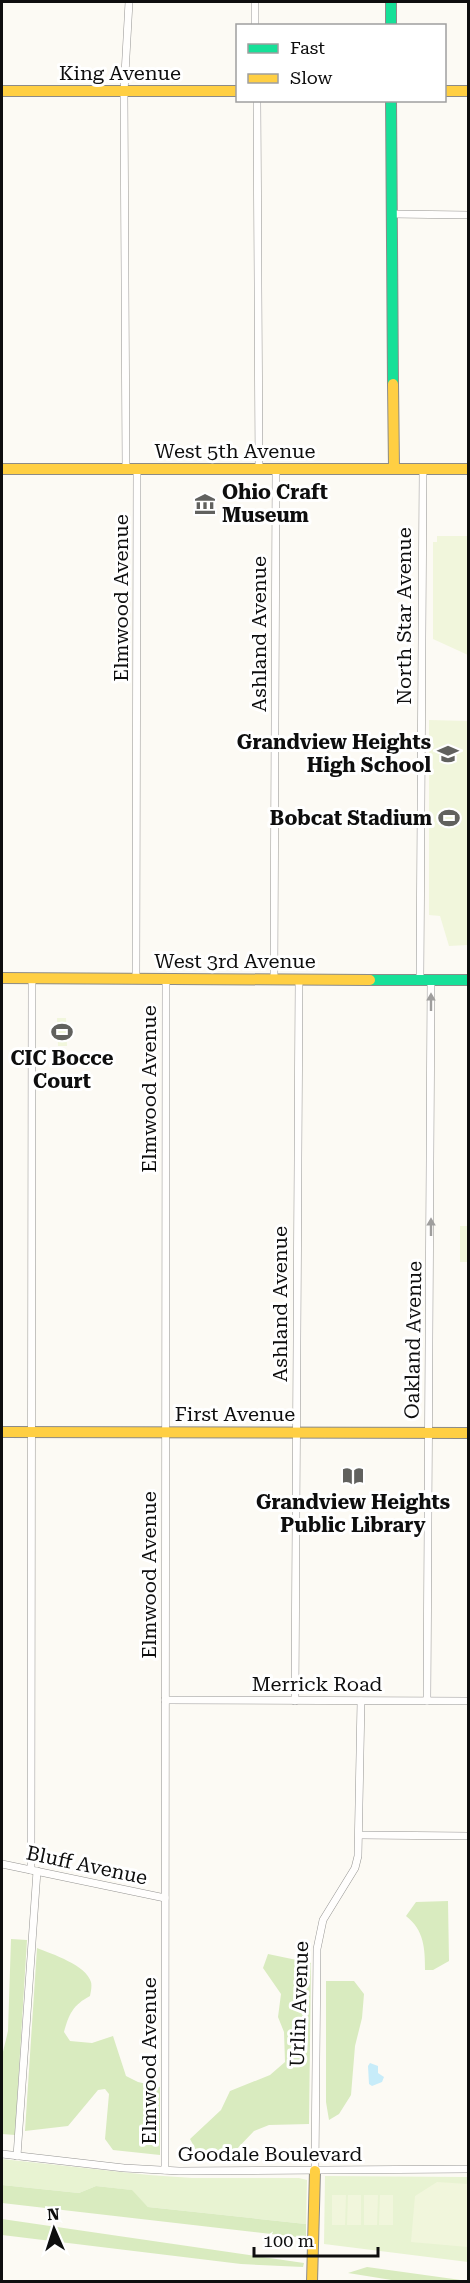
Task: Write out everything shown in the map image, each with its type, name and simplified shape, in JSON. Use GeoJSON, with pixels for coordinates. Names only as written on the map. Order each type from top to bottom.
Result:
{"type":"FeatureCollection","features":[{"type":"Feature","properties":{"kind":"street","name":"Elmwood Avenue"},"geometry":{"type":"LineString","coordinates":[[129,2],[124,92],[132,469],[136,979]]}},
{"type":"Feature","properties":{"kind":"street"},"geometry":{"type":"LineString","coordinates":[[255,2],[255,24]]}},
{"type":"Feature","properties":{"kind":"street"},"geometry":{"type":"LineString","coordinates":[[391,2],[391,24]]}},
{"type":"Feature","properties":{"kind":"street","name":"King Avenue"},"geometry":{"type":"LineString","coordinates":[[2,91],[236,91]]}},
{"type":"Feature","properties":{"kind":"street"},"geometry":{"type":"LineString","coordinates":[[446,91],[468,91]]}},
{"type":"Feature","properties":{"kind":"street"},"geometry":{"type":"LineString","coordinates":[[257,102],[259,468]]}},
{"type":"Feature","properties":{"kind":"street"},"geometry":{"type":"LineString","coordinates":[[391,102],[394,468]]}},
{"type":"Feature","properties":{"kind":"street"},"geometry":{"type":"LineString","coordinates":[[392,214],[468,215]]}},
{"type":"Feature","properties":{"kind":"street","name":"West 5th Avenue"},"geometry":{"type":"LineString","coordinates":[[2,469],[468,469]]}},
{"type":"Feature","properties":{"kind":"street","name":"Ashland Avenue"},"geometry":{"type":"LineString","coordinates":[[274,979],[276,469]]}},
{"type":"Feature","properties":{"kind":"street","name":"North Star Avenue"},"geometry":{"type":"LineString","coordinates":[[420,980],[423,469]]}},
{"type":"Feature","properties":{"kind":"street","name":"West 3rd Avenue"},"geometry":{"type":"LineString","coordinates":[[2,978],[468,980]]}},
{"type":"Feature","properties":{"kind":"street"},"geometry":{"type":"LineString","coordinates":[[17,2156],[34,1870],[31,1432],[32,978]]}},
{"type":"Feature","properties":{"kind":"street","name":"Elmwood Avenue"},"geometry":{"type":"LineString","coordinates":[[165,979],[165,2170]]}},
{"type":"Feature","properties":{"kind":"street","name":"Ashland Avenue"},"geometry":{"type":"LineString","coordinates":[[295,1701],[299,980]]}},
{"type":"Feature","properties":{"kind":"street","name":"Oakland Avenue"},"geometry":{"type":"LineString","coordinates":[[427,1701],[431,980]]}},
{"type":"Feature","properties":{"kind":"street","name":"First Avenue"},"geometry":{"type":"LineString","coordinates":[[2,1432],[468,1433]]}},
{"type":"Feature","properties":{"kind":"street","name":"Merrick Road"},"geometry":{"type":"LineString","coordinates":[[165,1700],[468,1701]]}},
{"type":"Feature","properties":{"kind":"street","name":"Urlin Avenue"},"geometry":{"type":"LineString","coordinates":[[312,2282],[317,1949],[323,1920],[355,1868],[358,1856],[361,1701]]}},
{"type":"Feature","properties":{"kind":"street"},"geometry":{"type":"LineString","coordinates":[[360,1835],[468,1836]]}},
{"type":"Feature","properties":{"kind":"street","name":"Bluff Avenue"},"geometry":{"type":"LineString","coordinates":[[2,1864],[165,1898]]}},
{"type":"Feature","properties":{"kind":"street","name":"Goodale Boulevard"},"geometry":{"type":"LineString","coordinates":[[2,2154],[124,2168],[165,2170],[468,2169]]}},
{"type":"Feature","properties":{"kind":"green space"},"geometry":{"type":"Polygon","coordinates":[[[437,536],[467,536],[468,655],[433,639],[433,542],[437,542],[437,536]]]}},
{"type":"Feature","properties":{"kind":"green space","name":"Bobcat Stadium"},"geometry":{"type":"Polygon","coordinates":[[[429,720],[468,721],[468,945],[449,946],[440,916],[429,915],[429,720]]]}},
{"type":"Feature","properties":{"kind":"green space","name":"CIC Bocce Court"},"geometry":{"type":"Polygon","coordinates":[[[57,1018],[66,1018],[67,1046],[58,1046],[57,1018]]]}},
{"type":"Feature","properties":{"kind":"green space"},"geometry":{"type":"Polygon","coordinates":[[[460,1226],[468,1226],[468,1262],[460,1262],[460,1226]]]}},
{"type":"Feature","properties":{"kind":"green space"},"geometry":{"type":"Polygon","coordinates":[[[448,1901],[449,1961],[433,1970],[425,1970],[425,1954],[420,1933],[406,1916],[416,1902],[448,1901]]]}},
{"type":"Feature","properties":{"kind":"green space"},"geometry":{"type":"Polygon","coordinates":[[[11,1939],[27,1940],[15,2135],[2,2134],[2,2056],[8,2031],[11,1939]]]}},
{"type":"Feature","properties":{"kind":"green space"},"geometry":{"type":"Polygon","coordinates":[[[37,1948],[76,1965],[83,1970],[91,1982],[90,1996],[72,2011],[68,2020],[64,2032],[70,2041],[92,2043],[113,2036],[126,2076],[138,2082],[160,2087],[160,2155],[113,2150],[105,2139],[109,2094],[105,2089],[98,2090],[68,2126],[25,2131],[37,1948]]]}},
{"type":"Feature","properties":{"kind":"green space"},"geometry":{"type":"Polygon","coordinates":[[[268,1954],[311,1963],[309,2124],[269,2125],[254,2131],[234,2152],[208,2153],[196,2150],[190,2139],[221,2110],[230,2091],[270,2075],[285,2062],[284,2032],[278,2017],[281,1994],[263,1968],[268,1954]]]}},
{"type":"Feature","properties":{"kind":"green space"},"geometry":{"type":"Polygon","coordinates":[[[326,1981],[354,1981],[364,1994],[362,2018],[355,2046],[351,2095],[339,2114],[329,2120],[326,2102],[326,1981]]]}},
{"type":"Feature","properties":{"kind":"green space"},"geometry":{"type":"Polygon","coordinates":[[[2,2159],[192,2178],[299,2178],[307,2180],[306,2224],[148,2207],[131,2190],[96,2186],[79,2193],[2,2185],[2,2159]]]}},
{"type":"Feature","properties":{"kind":"green space"},"geometry":{"type":"Polygon","coordinates":[[[325,2176],[468,2177],[468,2262],[324,2244],[325,2176]]]}},
{"type":"Feature","properties":{"kind":"green space"},"geometry":{"type":"Polygon","coordinates":[[[437,2182],[468,2184],[468,2247],[411,2242],[415,2196],[437,2182]]]}},
{"type":"Feature","properties":{"kind":"green space"},"geometry":{"type":"Polygon","coordinates":[[[2,2185],[79,2193],[96,2186],[132,2190],[148,2207],[306,2224],[306,2238],[2,2203],[2,2185]]]}},
{"type":"Feature","properties":{"kind":"green space"},"geometry":{"type":"Polygon","coordinates":[[[332,2195],[346,2195],[345,2225],[332,2225],[332,2195]]]}},
{"type":"Feature","properties":{"kind":"green space"},"geometry":{"type":"Polygon","coordinates":[[[348,2195],[361,2195],[361,2225],[347,2225],[348,2195]]]}},
{"type":"Feature","properties":{"kind":"green space"},"geometry":{"type":"Polygon","coordinates":[[[364,2195],[378,2195],[377,2225],[364,2225],[364,2195]]]}},
{"type":"Feature","properties":{"kind":"green space"},"geometry":{"type":"Polygon","coordinates":[[[380,2195],[393,2195],[393,2225],[379,2225],[380,2195]]]}},
{"type":"Feature","properties":{"kind":"green space"},"geometry":{"type":"Polygon","coordinates":[[[2,2219],[304,2263],[303,2267],[241,2264],[2,2235],[2,2219]]]}},
{"type":"Feature","properties":{"kind":"green space"},"geometry":{"type":"Polygon","coordinates":[[[367,2267],[468,2281],[404,2282],[348,2273],[367,2267]]]}},
{"type":"Feature","properties":{"kind":"water"},"geometry":{"type":"Polygon","coordinates":[[[370,2063],[378,2066],[378,2073],[384,2077],[382,2082],[372,2086],[369,2084],[368,2066],[370,2063]]]}},
{"type":"Feature","properties":{"kind":"traffic: fast"},"geometry":{"type":"LineString","coordinates":[[391,2],[391,24]]}},
{"type":"Feature","properties":{"kind":"traffic: fast"},"geometry":{"type":"LineString","coordinates":[[391,102],[393,384]]}},
{"type":"Feature","properties":{"kind":"traffic: fast"},"geometry":{"type":"LineString","coordinates":[[370,980],[468,980]]}},
{"type":"Feature","properties":{"kind":"traffic: slow"},"geometry":{"type":"LineString","coordinates":[[2,91],[236,91]]}},
{"type":"Feature","properties":{"kind":"traffic: slow"},"geometry":{"type":"LineString","coordinates":[[446,91],[468,91]]}},
{"type":"Feature","properties":{"kind":"traffic: slow"},"geometry":{"type":"LineString","coordinates":[[393,384],[394,468]]}},
{"type":"Feature","properties":{"kind":"traffic: slow"},"geometry":{"type":"LineString","coordinates":[[2,469],[468,469]]}},
{"type":"Feature","properties":{"kind":"traffic: slow"},"geometry":{"type":"LineString","coordinates":[[2,978],[370,980]]}},
{"type":"Feature","properties":{"kind":"traffic: slow"},"geometry":{"type":"LineString","coordinates":[[2,1432],[468,1433]]}},
{"type":"Feature","properties":{"kind":"traffic: slow"},"geometry":{"type":"LineString","coordinates":[[312,2282],[315,2171]]}},
{"type":"Feature","properties":{"kind":"place","name":"Ohio Craft Museum"},"geometry":{"type":"Point","coordinates":[205,504]}},
{"type":"Feature","properties":{"kind":"place","name":"Grandview Heights High School"},"geometry":{"type":"Point","coordinates":[448,754]}},
{"type":"Feature","properties":{"kind":"place","name":"Bobcat Stadium"},"geometry":{"type":"Point","coordinates":[449,818]}},
{"type":"Feature","properties":{"kind":"place","name":"CIC Bocce Court"},"geometry":{"type":"Point","coordinates":[62,1032]}},
{"type":"Feature","properties":{"kind":"place","name":"Grandview Heights Public Library"},"geometry":{"type":"Point","coordinates":[353,1476]}}]}
